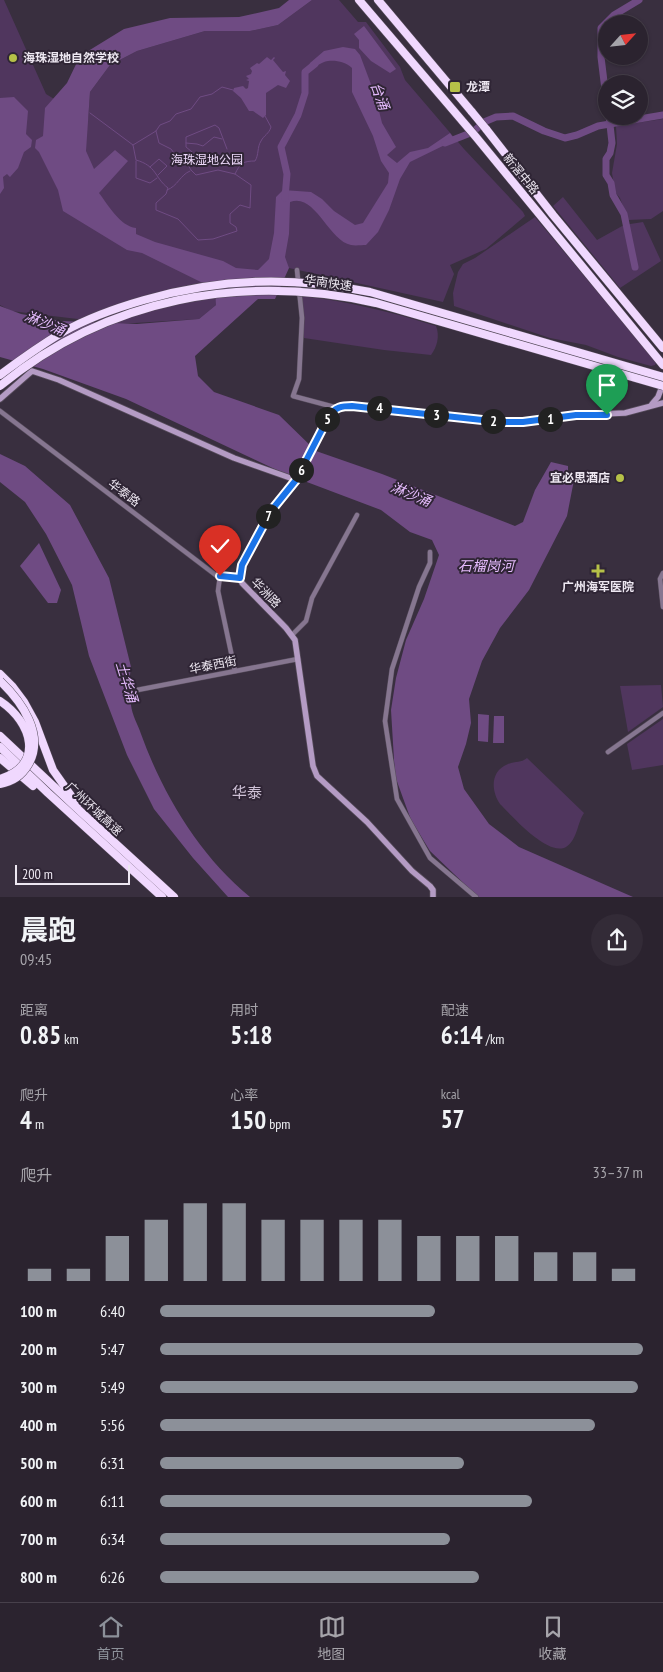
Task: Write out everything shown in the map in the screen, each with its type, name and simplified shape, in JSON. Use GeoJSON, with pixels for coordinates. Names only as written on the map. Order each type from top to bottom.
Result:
{"type":"FeatureCollection","features":[{"type":"Feature","properties":{"kind":"highway","name":"新滘中路"},"geometry":{"type":"LineString","coordinates":[[359,0],[462,120],[663,365]]}},
{"type":"Feature","properties":{"kind":"highway","name":"新滘中路"},"geometry":{"type":"LineString","coordinates":[[378,0],[486,129],[553,215],[663,348]]}},
{"type":"Feature","properties":{"kind":"highway","name":"华南快速"},"geometry":{"type":"LineString","coordinates":[[0,375],[63,332],[120,307],[198,287],[236,282],[282,281],[322,284],[370,292],[663,376]]}},
{"type":"Feature","properties":{"kind":"highway","name":"华南快速"},"geometry":{"type":"LineString","coordinates":[[0,386],[64,342],[111,320],[165,303],[188,298],[232,292],[275,290],[337,295],[376,303],[663,385]]}},
{"type":"Feature","properties":{"kind":"highway"},"geometry":{"type":"LineString","coordinates":[[0,674],[12,686],[28,708],[57,778],[84,812],[126,854]]}},
{"type":"Feature","properties":{"kind":"highway"},"geometry":{"type":"LineString","coordinates":[[0,681],[22,706],[31,725],[34,743],[33,755],[26,769],[14,779],[0,784]]}},
{"type":"Feature","properties":{"kind":"highway"},"geometry":{"type":"LineString","coordinates":[[0,701],[20,718],[26,729],[29,744],[28,753],[19,768],[10,775],[0,779]]}},
{"type":"Feature","properties":{"kind":"highway","name":"广州环城高速"},"geometry":{"type":"LineString","coordinates":[[0,736],[174,897]]}},
{"type":"Feature","properties":{"kind":"highway","name":"广州环城高速"},"geometry":{"type":"LineString","coordinates":[[0,747],[162,897]]}},
{"type":"Feature","properties":{"kind":"highway"},"geometry":{"type":"LineString","coordinates":[[0,758],[122,862]]}},
{"type":"Feature","properties":{"kind":"main road"},"geometry":{"type":"LineString","coordinates":[[651,350],[663,376]]}},
{"type":"Feature","properties":{"kind":"main road"},"geometry":{"type":"LineString","coordinates":[[0,398],[32,370],[59,380],[234,458],[296,480]]}},
{"type":"Feature","properties":{"kind":"main road"},"geometry":{"type":"LineString","coordinates":[[648,407],[658,397],[663,385]]}},
{"type":"Feature","properties":{"kind":"main road"},"geometry":{"type":"LineString","coordinates":[[338,408],[341,406],[352,406],[492,421],[523,422],[576,415],[626,413],[663,401]]}},
{"type":"Feature","properties":{"kind":"main road","name":"华洲路"},"geometry":{"type":"LineString","coordinates":[[338,408],[329,416],[296,480],[271,511],[242,565],[240,578],[242,583],[292,635],[296,645],[313,766],[317,776],[367,822],[412,870],[430,886],[433,890],[433,897]]}},
{"type":"Feature","properties":{"kind":"street"},"geometry":{"type":"LineString","coordinates":[[296,270],[302,318],[299,379],[293,396],[338,408]]}},
{"type":"Feature","properties":{"kind":"street","name":"华泰路"},"geometry":{"type":"LineString","coordinates":[[0,411],[217,576],[240,578]]}},
{"type":"Feature","properties":{"kind":"street"},"geometry":{"type":"LineString","coordinates":[[292,635],[306,621],[312,598],[357,515]]}},
{"type":"Feature","properties":{"kind":"street"},"geometry":{"type":"LineString","coordinates":[[430,552],[430,563],[392,669],[385,721],[397,799],[430,858],[476,897]]}},
{"type":"Feature","properties":{"kind":"street"},"geometry":{"type":"LineString","coordinates":[[663,572],[660,579],[663,607]]}},
{"type":"Feature","properties":{"kind":"street"},"geometry":{"type":"LineString","coordinates":[[220,576],[218,591],[235,671]]}},
{"type":"Feature","properties":{"kind":"street","name":"华泰西街"},"geometry":{"type":"LineString","coordinates":[[132,691],[298,659]]}},
{"type":"Feature","properties":{"kind":"street"},"geometry":{"type":"LineString","coordinates":[[608,752],[663,713]]}},
{"type":"Feature","properties":{"kind":"green space","name":"海珠湿地公园"},"geometry":{"type":"Polygon","coordinates":[[[0,0],[4,0],[46,94],[88,120],[90,92],[110,65],[137,51],[205,31],[250,31],[278,25],[312,0],[339,0],[358,22],[366,22],[400,67],[405,80],[525,216],[486,249],[450,265],[454,274],[443,302],[289,268],[216,305],[199,319],[119,324],[11,311],[0,305],[0,0]]]}},
{"type":"Feature","properties":{"kind":"green space"},"geometry":{"type":"Polygon","coordinates":[[[663,119],[663,211],[651,219],[628,220],[620,198],[615,192],[612,173],[617,144],[616,126],[648,125],[648,121],[663,119]]]}},
{"type":"Feature","properties":{"kind":"green space"},"geometry":{"type":"Polygon","coordinates":[[[563,197],[597,240],[624,225],[643,222],[661,261],[620,288],[553,206],[563,197]]]}},
{"type":"Feature","properties":{"kind":"green space"},"geometry":{"type":"Polygon","coordinates":[[[535,217],[651,356],[656,363],[655,365],[651,366],[618,357],[586,345],[550,338],[454,306],[453,293],[458,272],[463,264],[475,258],[535,217]]]}},
{"type":"Feature","properties":{"kind":"green space"},"geometry":{"type":"Polygon","coordinates":[[[301,296],[369,308],[436,326],[438,337],[435,348],[431,355],[304,338],[301,296]]]}},
{"type":"Feature","properties":{"kind":"green space"},"geometry":{"type":"Polygon","coordinates":[[[661,685],[663,707],[628,732],[620,686],[661,685]]]}},
{"type":"Feature","properties":{"kind":"green space"},"geometry":{"type":"Polygon","coordinates":[[[663,719],[663,765],[632,770],[627,744],[663,719]]]}},
{"type":"Feature","properties":{"kind":"green space"},"geometry":{"type":"Polygon","coordinates":[[[527,758],[584,813],[573,840],[566,847],[558,849],[540,841],[521,826],[497,799],[494,782],[498,771],[508,764],[523,761],[527,758]]]}},
{"type":"Feature","properties":{"kind":"water","name":"石榴岗河"},"geometry":{"type":"Polygon","coordinates":[[[289,0],[312,0],[278,25],[250,31],[205,31],[137,51],[110,65],[90,92],[86,151],[94,169],[115,150],[128,161],[99,193],[120,219],[136,228],[136,234],[155,242],[223,261],[236,268],[258,270],[269,259],[274,233],[276,197],[283,190],[311,192],[355,225],[363,223],[388,183],[389,173],[381,161],[373,136],[352,92],[352,68],[338,61],[331,61],[308,69],[310,63],[324,51],[343,47],[355,49],[360,55],[375,95],[382,123],[396,147],[387,155],[397,163],[410,152],[428,148],[450,133],[455,140],[410,162],[400,179],[389,210],[378,232],[366,245],[353,245],[343,241],[335,235],[307,204],[299,201],[290,202],[289,234],[285,257],[289,268],[275,299],[258,299],[195,356],[198,376],[214,392],[279,415],[316,451],[382,474],[515,526],[523,522],[535,490],[551,462],[568,466],[568,475],[574,480],[567,516],[529,590],[500,628],[482,661],[469,699],[471,723],[458,767],[464,789],[489,824],[519,847],[633,897],[478,897],[430,851],[411,820],[395,776],[391,710],[396,678],[406,640],[424,599],[439,555],[432,540],[410,532],[381,510],[283,473],[126,399],[43,369],[0,357],[0,306],[21,314],[61,321],[137,324],[199,319],[216,305],[215,289],[142,253],[127,250],[63,211],[58,190],[39,152],[35,148],[36,140],[43,136],[45,108],[67,83],[80,56],[124,29],[170,18],[239,17],[279,8],[289,0]]]}},
{"type":"Feature","properties":{"kind":"water"},"geometry":{"type":"Polygon","coordinates":[[[364,26],[396,69],[390,73],[371,61],[359,48],[359,40],[354,34],[364,26]]]}},
{"type":"Feature","properties":{"kind":"water"},"geometry":{"type":"Polygon","coordinates":[[[267,57],[271,60],[275,58],[273,60],[283,72],[286,71],[285,75],[290,81],[286,88],[278,85],[266,93],[266,115],[263,118],[253,111],[249,111],[241,98],[233,91],[234,88],[243,86],[246,89],[248,88],[249,81],[246,80],[249,79],[246,76],[251,74],[250,68],[257,63],[259,64],[267,57]]]}},
{"type":"Feature","properties":{"kind":"water"},"geometry":{"type":"Polygon","coordinates":[[[14,97],[28,111],[26,134],[32,140],[31,147],[24,152],[18,168],[10,177],[7,174],[3,177],[4,188],[0,194],[0,98],[14,97]]]}},
{"type":"Feature","properties":{"kind":"water","name":"土华涌"},"geometry":{"type":"Polygon","coordinates":[[[0,454],[25,466],[70,505],[109,578],[131,667],[130,695],[132,709],[160,779],[172,802],[199,843],[232,881],[250,897],[228,897],[193,858],[154,809],[127,755],[89,656],[72,585],[46,534],[25,502],[0,482],[0,454]]]}},
{"type":"Feature","properties":{"kind":"water"},"geometry":{"type":"Polygon","coordinates":[[[39,543],[61,590],[57,603],[48,603],[20,566],[39,543]]]}},
{"type":"Feature","properties":{"kind":"water"},"geometry":{"type":"Polygon","coordinates":[[[478,714],[489,715],[488,742],[478,741],[478,714]]]}},
{"type":"Feature","properties":{"kind":"water"},"geometry":{"type":"Polygon","coordinates":[[[494,716],[504,716],[504,743],[493,743],[494,716]]]}},
{"type":"Feature","properties":{"kind":"waterway"},"geometry":{"type":"LineString","coordinates":[[603,75],[601,28],[614,15],[639,0]]}},
{"type":"Feature","properties":{"kind":"waterway","name":"台涌"},"geometry":{"type":"LineString","coordinates":[[285,198],[287,174],[281,147],[298,115],[305,93],[305,72],[315,64]]}},
{"type":"Feature","properties":{"kind":"waterway"},"geometry":{"type":"LineString","coordinates":[[133,145],[156,131],[160,125],[170,121],[176,114],[191,109],[200,97],[212,94],[222,87],[233,90]]}},
{"type":"Feature","properties":{"kind":"waterway"},"geometry":{"type":"LineString","coordinates":[[90,113],[133,145],[136,160],[148,165],[168,188],[166,194],[156,203],[156,210],[178,219],[198,240],[213,239],[237,231],[236,227],[230,223],[230,214],[240,205],[250,208],[251,185],[235,174],[218,170],[196,175],[188,165],[180,161],[171,149],[159,143],[156,131]]}},
{"type":"Feature","properties":{"kind":"waterway","name":"台涌"},"geometry":{"type":"LineString","coordinates":[[445,143],[473,132],[484,122],[496,117],[513,116],[544,131],[565,138],[598,126],[663,115]]}},
{"type":"Feature","properties":{"kind":"waterway"},"geometry":{"type":"LineString","coordinates":[[235,174],[243,163],[255,161],[260,143],[271,127],[265,116]]}},
{"type":"Feature","properties":{"kind":"waterway"},"geometry":{"type":"LineString","coordinates":[[222,159],[222,161],[210,159],[203,161],[186,147],[186,137],[215,125],[219,128],[227,149]]}},
{"type":"Feature","properties":{"kind":"waterway"},"geometry":{"type":"LineString","coordinates":[[610,125],[612,143],[610,153],[606,159],[606,175],[611,183],[613,195],[624,214],[635,267]]}},
{"type":"Feature","properties":{"kind":"waterway"},"geometry":{"type":"LineString","coordinates":[[186,143],[203,146],[214,137],[222,139]]}},
{"type":"Feature","properties":{"kind":"waterway"},"geometry":{"type":"LineString","coordinates":[[150,167],[159,159],[167,166],[158,175]]}},
{"type":"Feature","properties":{"kind":"waterway"},"geometry":{"type":"LineString","coordinates":[[136,161],[136,178],[150,183],[157,178]]}},
{"type":"Feature","properties":{"kind":"waterway"},"geometry":{"type":"LineString","coordinates":[[234,162],[238,162],[239,165]]}},
{"type":"Feature","properties":{"kind":"waterway"},"geometry":{"type":"LineString","coordinates":[[167,190],[190,171]]}},
{"type":"Feature","properties":{"kind":"place","name":"海珠湿地自然学校"},"geometry":{"type":"Point","coordinates":[13,58]}},
{"type":"Feature","properties":{"kind":"place","name":"龙潭"},"geometry":{"type":"Point","coordinates":[455,87]}},
{"type":"Feature","properties":{"kind":"place","name":"宜必思酒店"},"geometry":{"type":"Point","coordinates":[620,478]}},
{"type":"Feature","properties":{"kind":"place","name":"广州海军医院"},"geometry":{"type":"Point","coordinates":[598,571]}},
{"type":"Feature","properties":{"kind":"district","name":"华泰"},"geometry":{"type":"Point","coordinates":[247,793]}},
{"type":"Feature","properties":{"kind":"route"},"geometry":{"type":"LineString","coordinates":[[220,576],[240,578],[242,565],[276,502],[296,480],[314,442],[332,411],[341,406],[501,422],[523,422],[576,415],[607,415]]}},
{"type":"Feature","properties":{"kind":"water label","name":"淋沙涌"},"geometry":{"type":"Point","coordinates":[45,323]}},
{"type":"Feature","properties":{"kind":"water label","name":"淋沙涌"},"geometry":{"type":"Point","coordinates":[411,494]}}]}
